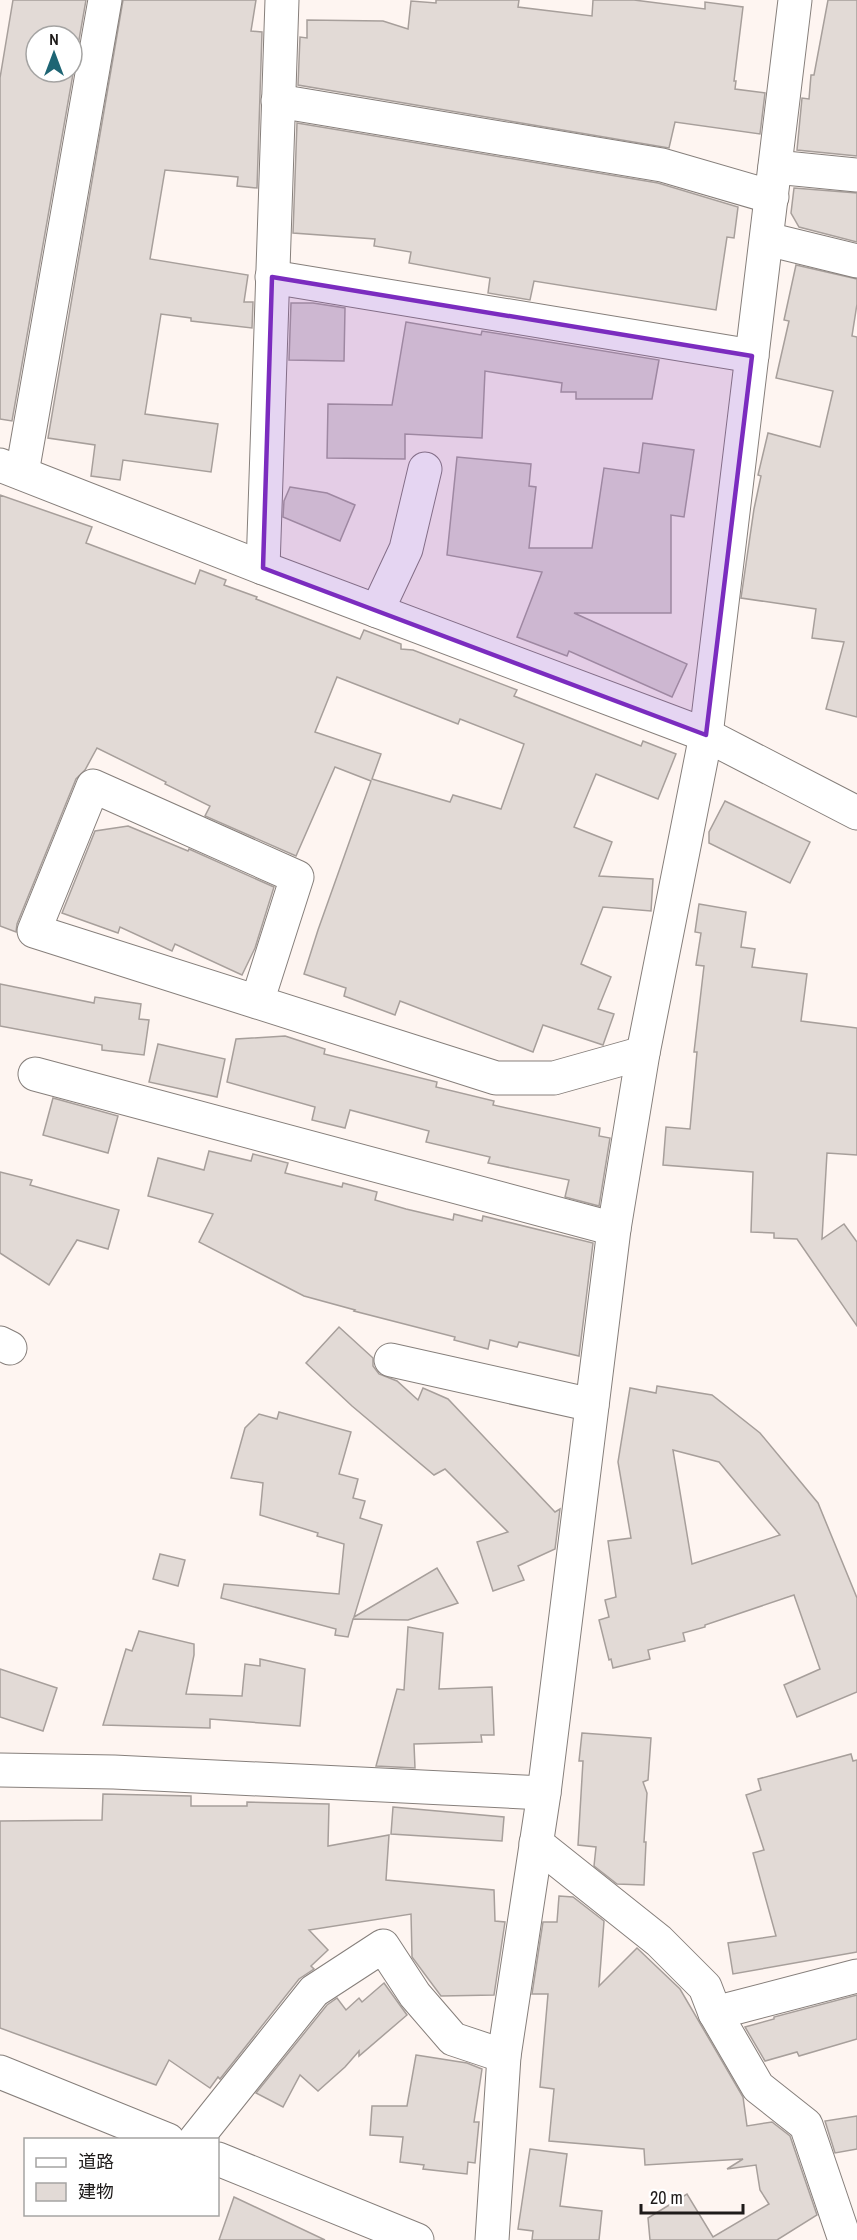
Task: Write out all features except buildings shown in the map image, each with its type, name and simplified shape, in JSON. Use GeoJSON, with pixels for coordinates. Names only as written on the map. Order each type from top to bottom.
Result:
{"type":"FeatureCollection","features":[{"type":"Feature","properties":{"kind":"street"},"geometry":{"type":"LineString","coordinates":[[105,0],[11,469],[262,568],[706,735],[857,813]]}},
{"type":"Feature","properties":{"kind":"street"},"geometry":{"type":"LineString","coordinates":[[262,568],[282,0]]}},
{"type":"Feature","properties":{"kind":"street"},"geometry":{"type":"LineString","coordinates":[[492,2240],[504,2056],[544,1793],[614,1229],[643,1053],[706,735],[795,0]]}},
{"type":"Feature","properties":{"kind":"street"},"geometry":{"type":"LineString","coordinates":[[278,101],[773,182],[857,175]]}},
{"type":"Feature","properties":{"kind":"street"},"geometry":{"type":"LineString","coordinates":[[766,239],[857,261]]}},
{"type":"Feature","properties":{"kind":"street"},"geometry":{"type":"LineString","coordinates":[[272,277],[752,356]]}},
{"type":"Feature","properties":{"kind":"street"},"geometry":{"type":"LineString","coordinates":[[377,611],[406,549],[425,470]]}},
{"type":"Feature","properties":{"kind":"street"},"geometry":{"type":"LineString","coordinates":[[257,1002],[297,877],[93,786],[34,931],[257,1002],[496,1078],[554,1078],[643,1053]]}},
{"type":"Feature","properties":{"kind":"street"},"geometry":{"type":"LineString","coordinates":[[35,1074],[614,1229]]}},
{"type":"Feature","properties":{"kind":"street"},"geometry":{"type":"LineString","coordinates":[[391,1360],[592,1405]]}},
{"type":"Feature","properties":{"kind":"street"},"geometry":{"type":"LineString","coordinates":[[0,1770],[114,1772],[544,1793]]}},
{"type":"Feature","properties":{"kind":"street"},"geometry":{"type":"LineString","coordinates":[[536,1843],[659,1941],[705,1987],[715,2013],[758,2087],[806,2125],[845,2240]]}},
{"type":"Feature","properties":{"kind":"street"},"geometry":{"type":"LineString","coordinates":[[196,2138],[314,1991],[383,1946],[415,1995],[453,2039],[504,2056]]}},
{"type":"Feature","properties":{"kind":"street"},"geometry":{"type":"LineString","coordinates":[[715,2013],[857,1976]]}},
{"type":"Feature","properties":{"kind":"street"},"geometry":{"type":"LineString","coordinates":[[0,2072],[165,2138]]}},
{"type":"Feature","properties":{"kind":"street"},"geometry":{"type":"LineString","coordinates":[[219,2159],[417,2240]]}},
{"type":"Feature","properties":{"kind":"highlighted area"},"geometry":{"type":"Polygon","coordinates":[[[272,277],[752,356],[706,735],[263,568],[272,277]]]}}]}
